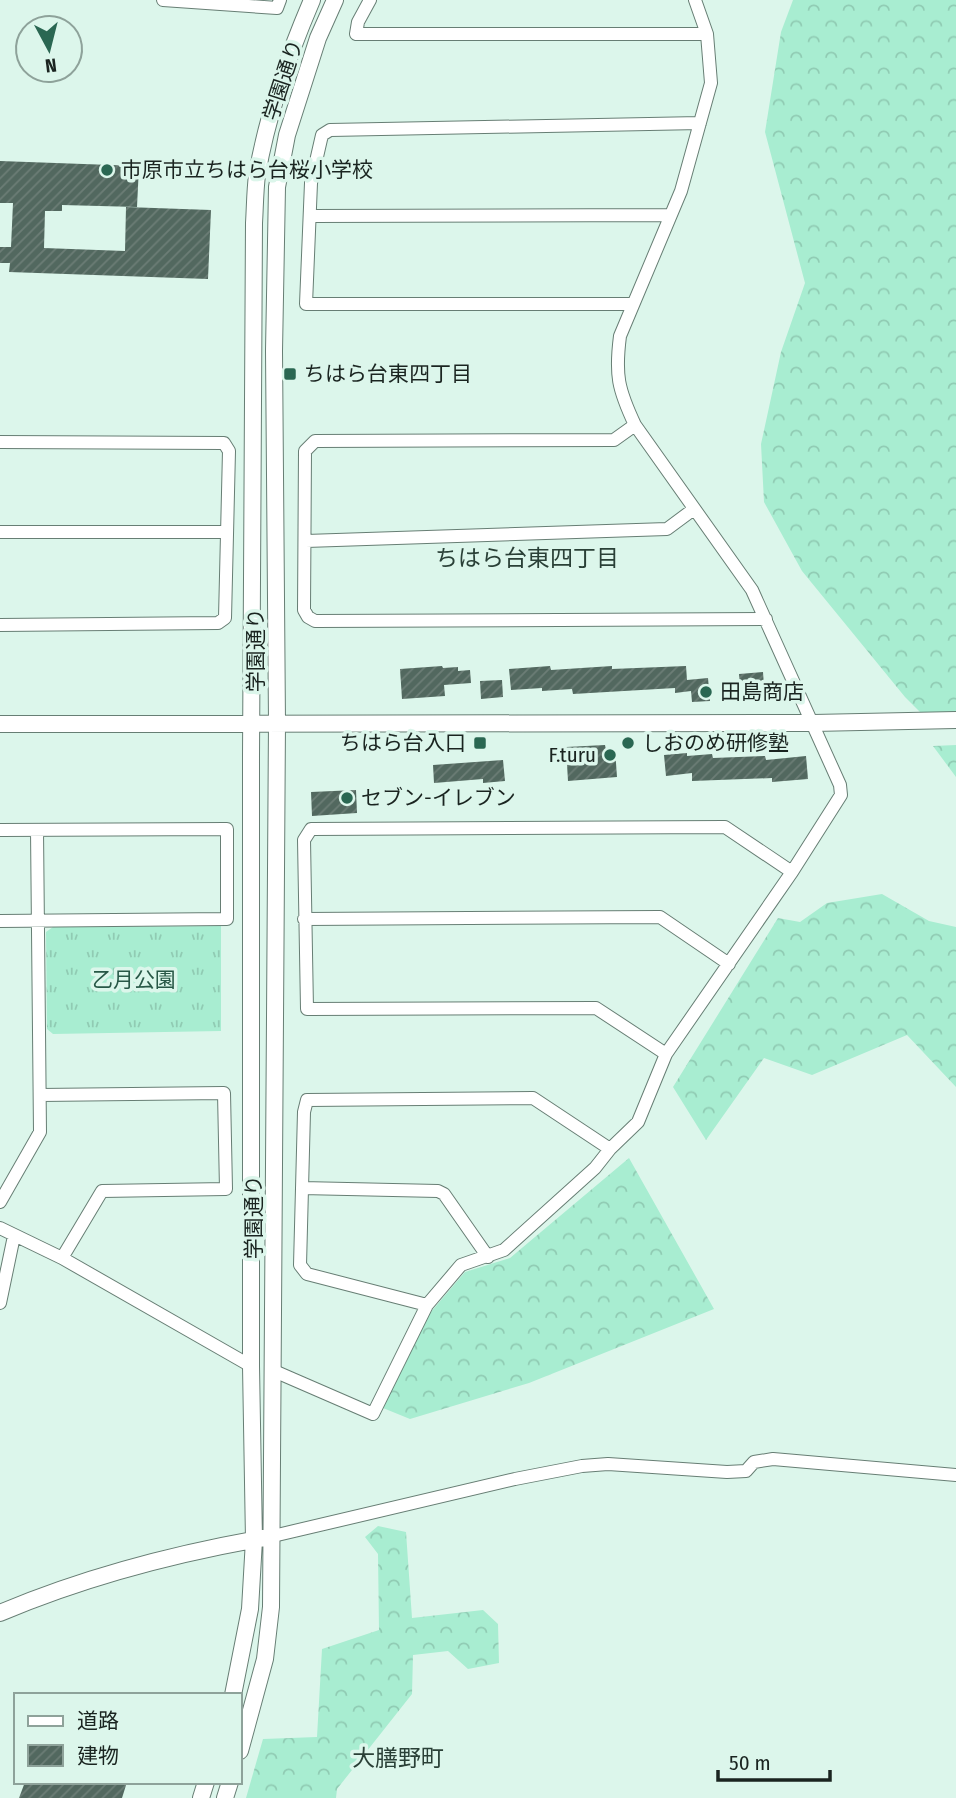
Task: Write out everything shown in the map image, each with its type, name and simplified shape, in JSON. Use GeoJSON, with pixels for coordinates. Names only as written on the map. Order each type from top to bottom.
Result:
{"type":"FeatureCollection","features":[{"type":"Feature","properties":{"kind":"street"},"geometry":{"type":"LineString","coordinates":[[163,0],[277,8],[280,0]]}},
{"type":"Feature","properties":{"kind":"street","name":"学園通り"},"geometry":{"type":"LineString","coordinates":[[233,1693],[250,1609],[254,1540],[251,1366],[251,722],[254,223],[257,176],[268,125],[297,34],[312,0]]}},
{"type":"Feature","properties":{"kind":"street","name":"学園通り"},"geometry":{"type":"LineString","coordinates":[[242,1744],[265,1659],[271,1607],[273,1536],[277,722],[274,339],[277,187],[287,135],[318,38],[335,0]]}},
{"type":"Feature","properties":{"kind":"street"},"geometry":{"type":"LineString","coordinates":[[370,0],[358,22],[356,34],[707,34]]}},
{"type":"Feature","properties":{"kind":"street"},"geometry":{"type":"LineString","coordinates":[[274,1371],[373,1414],[427,1305],[461,1265],[504,1250],[595,1168],[638,1122],[666,1054],[792,872],[841,795],[840,785],[752,590],[635,425],[622,398],[618,382],[620,336],[681,191],[711,83],[707,34],[695,0]]}},
{"type":"Feature","properties":{"kind":"street"},"geometry":{"type":"LineString","coordinates":[[632,304],[306,304],[312,183],[322,135],[330,130],[700,123]]}},
{"type":"Feature","properties":{"kind":"street"},"geometry":{"type":"LineString","coordinates":[[311,216],[670,215]]}},
{"type":"Feature","properties":{"kind":"street"},"geometry":{"type":"LineString","coordinates":[[635,425],[614,440],[315,442],[305,451],[304,610],[308,617],[315,621],[766,619]]}},
{"type":"Feature","properties":{"kind":"street"},"geometry":{"type":"LineString","coordinates":[[0,442],[224,443],[229,451],[225,618],[218,622],[0,625]]}},
{"type":"Feature","properties":{"kind":"street"},"geometry":{"type":"LineString","coordinates":[[306,541],[667,529],[694,509]]}},
{"type":"Feature","properties":{"kind":"street"},"geometry":{"type":"LineString","coordinates":[[0,532],[227,532]]}},
{"type":"Feature","properties":{"kind":"street"},"geometry":{"type":"LineString","coordinates":[[0,724],[813,723],[956,720]]}},
{"type":"Feature","properties":{"kind":"street"},"geometry":{"type":"LineString","coordinates":[[666,1054],[596,1008],[307,1009],[304,840],[311,829],[725,827],[792,872]]}},
{"type":"Feature","properties":{"kind":"street"},"geometry":{"type":"LineString","coordinates":[[0,830],[227,829],[227,919],[0,921]]}},
{"type":"Feature","properties":{"kind":"street"},"geometry":{"type":"LineString","coordinates":[[0,1202],[40,1132],[37,830]]}},
{"type":"Feature","properties":{"kind":"street"},"geometry":{"type":"LineString","coordinates":[[304,919],[660,917],[729,964]]}},
{"type":"Feature","properties":{"kind":"street"},"geometry":{"type":"LineString","coordinates":[[40,1095],[224,1093],[226,1189],[103,1191],[62,1258]]}},
{"type":"Feature","properties":{"kind":"street"},"geometry":{"type":"LineString","coordinates":[[427,1305],[307,1274],[302,1270],[304,1112],[307,1100],[533,1098],[610,1149]]}},
{"type":"Feature","properties":{"kind":"street"},"geometry":{"type":"LineString","coordinates":[[302,1188],[438,1191],[444,1194],[488,1257]]}},
{"type":"Feature","properties":{"kind":"street"},"geometry":{"type":"LineString","coordinates":[[0,1228],[62,1258],[251,1366]]}},
{"type":"Feature","properties":{"kind":"street"},"geometry":{"type":"LineString","coordinates":[[0,1303],[15,1236]]}},
{"type":"Feature","properties":{"kind":"street"},"geometry":{"type":"LineString","coordinates":[[0,1614],[40,1597],[132,1566],[582,1466],[608,1464],[727,1472],[746,1471],[754,1462],[773,1460],[956,1475]]}},
{"type":"Feature","properties":{"kind":"green space"},"geometry":{"type":"Polygon","coordinates":[[[793,0],[956,0],[956,718],[927,719],[905,697],[802,571],[764,502],[761,444],[781,352],[805,283],[765,132],[781,32],[793,0]]]}},
{"type":"Feature","properties":{"kind":"green space"},"geometry":{"type":"Polygon","coordinates":[[[956,745],[956,777],[933,746],[956,745]]]}},
{"type":"Feature","properties":{"kind":"green space"},"geometry":{"type":"Polygon","coordinates":[[[882,894],[929,921],[956,927],[956,1087],[907,1035],[812,1075],[764,1058],[706,1140],[673,1087],[778,918],[800,922],[827,903],[882,894]]]}},
{"type":"Feature","properties":{"kind":"green space","name":"乙月公園"},"geometry":{"type":"Polygon","coordinates":[[[221,926],[221,1031],[53,1034],[47,1029],[46,932],[53,927],[221,926]]]}},
{"type":"Feature","properties":{"kind":"green space"},"geometry":{"type":"Polygon","coordinates":[[[629,1158],[714,1309],[529,1383],[410,1419],[383,1408],[430,1313],[465,1272],[510,1258],[629,1158]]]}},
{"type":"Feature","properties":{"kind":"green space"},"geometry":{"type":"Polygon","coordinates":[[[378,1526],[406,1532],[412,1618],[483,1610],[498,1624],[499,1663],[468,1669],[448,1651],[413,1655],[412,1694],[337,1789],[336,1798],[246,1798],[263,1739],[317,1737],[322,1649],[379,1630],[378,1554],[365,1537],[378,1526]]]}},
{"type":"Feature","properties":{"kind":"building"},"geometry":{"type":"Polygon","coordinates":[[[0,161],[139,166],[137,207],[62,205],[62,211],[45,211],[44,248],[125,251],[126,207],[211,210],[208,279],[9,272],[10,263],[0,263],[0,247],[11,247],[13,203],[0,203],[0,161]]]}},
{"type":"Feature","properties":{"kind":"building"},"geometry":{"type":"Polygon","coordinates":[[[550,666],[551,670],[612,666],[612,669],[686,666],[687,680],[708,678],[710,701],[692,702],[691,691],[675,693],[675,688],[573,694],[572,689],[511,690],[509,669],[550,666]]]}},
{"type":"Feature","properties":{"kind":"building"},"geometry":{"type":"Polygon","coordinates":[[[458,667],[458,671],[470,670],[471,683],[444,685],[445,696],[402,699],[400,669],[458,667]]]}},
{"type":"Feature","properties":{"kind":"building"},"geometry":{"type":"Polygon","coordinates":[[[763,672],[765,700],[741,699],[739,674],[763,672]]]}},
{"type":"Feature","properties":{"kind":"building"},"geometry":{"type":"Polygon","coordinates":[[[502,680],[503,697],[481,699],[480,681],[502,680]]]}},
{"type":"Feature","properties":{"kind":"building"},"geometry":{"type":"Polygon","coordinates":[[[605,745],[606,750],[615,749],[617,777],[568,781],[566,747],[605,745]]]}},
{"type":"Feature","properties":{"kind":"building"},"geometry":{"type":"Polygon","coordinates":[[[687,753],[687,756],[712,754],[713,758],[765,756],[766,760],[806,756],[808,779],[772,782],[772,778],[692,781],[692,773],[666,776],[664,755],[687,753]]]}},
{"type":"Feature","properties":{"kind":"building"},"geometry":{"type":"Polygon","coordinates":[[[503,760],[505,781],[483,783],[483,779],[434,783],[433,765],[503,760]]]}},
{"type":"Feature","properties":{"kind":"building"},"geometry":{"type":"Polygon","coordinates":[[[356,790],[357,813],[312,816],[311,792],[356,790]]]}},
{"type":"Feature","properties":{"kind":"building"},"geometry":{"type":"Polygon","coordinates":[[[24,1784],[126,1784],[122,1798],[19,1798],[24,1784]]]}},
{"type":"Feature","properties":{"kind":"place","name":"市原市立ちはら台桜小学校"},"geometry":{"type":"Point","coordinates":[107,170]}},
{"type":"Feature","properties":{"kind":"place","name":"ちはら台東四丁目"},"geometry":{"type":"Point","coordinates":[290,374]}},
{"type":"Feature","properties":{"kind":"place","name":"田島商店"},"geometry":{"type":"Point","coordinates":[706,692]}},
{"type":"Feature","properties":{"kind":"place","name":"ちはら台入口"},"geometry":{"type":"Point","coordinates":[480,743]}},
{"type":"Feature","properties":{"kind":"place","name":"しおのめ研修塾"},"geometry":{"type":"Point","coordinates":[628,743]}},
{"type":"Feature","properties":{"kind":"place","name":"F.turu"},"geometry":{"type":"Point","coordinates":[610,755]}},
{"type":"Feature","properties":{"kind":"place","name":"セブン-イレブン"},"geometry":{"type":"Point","coordinates":[347,798]}},
{"type":"Feature","properties":{"kind":"district","name":"ちはら台東四丁目"},"geometry":{"type":"Point","coordinates":[527,558]}},
{"type":"Feature","properties":{"kind":"district","name":"大膳野町"},"geometry":{"type":"Point","coordinates":[398,1758]}}]}
